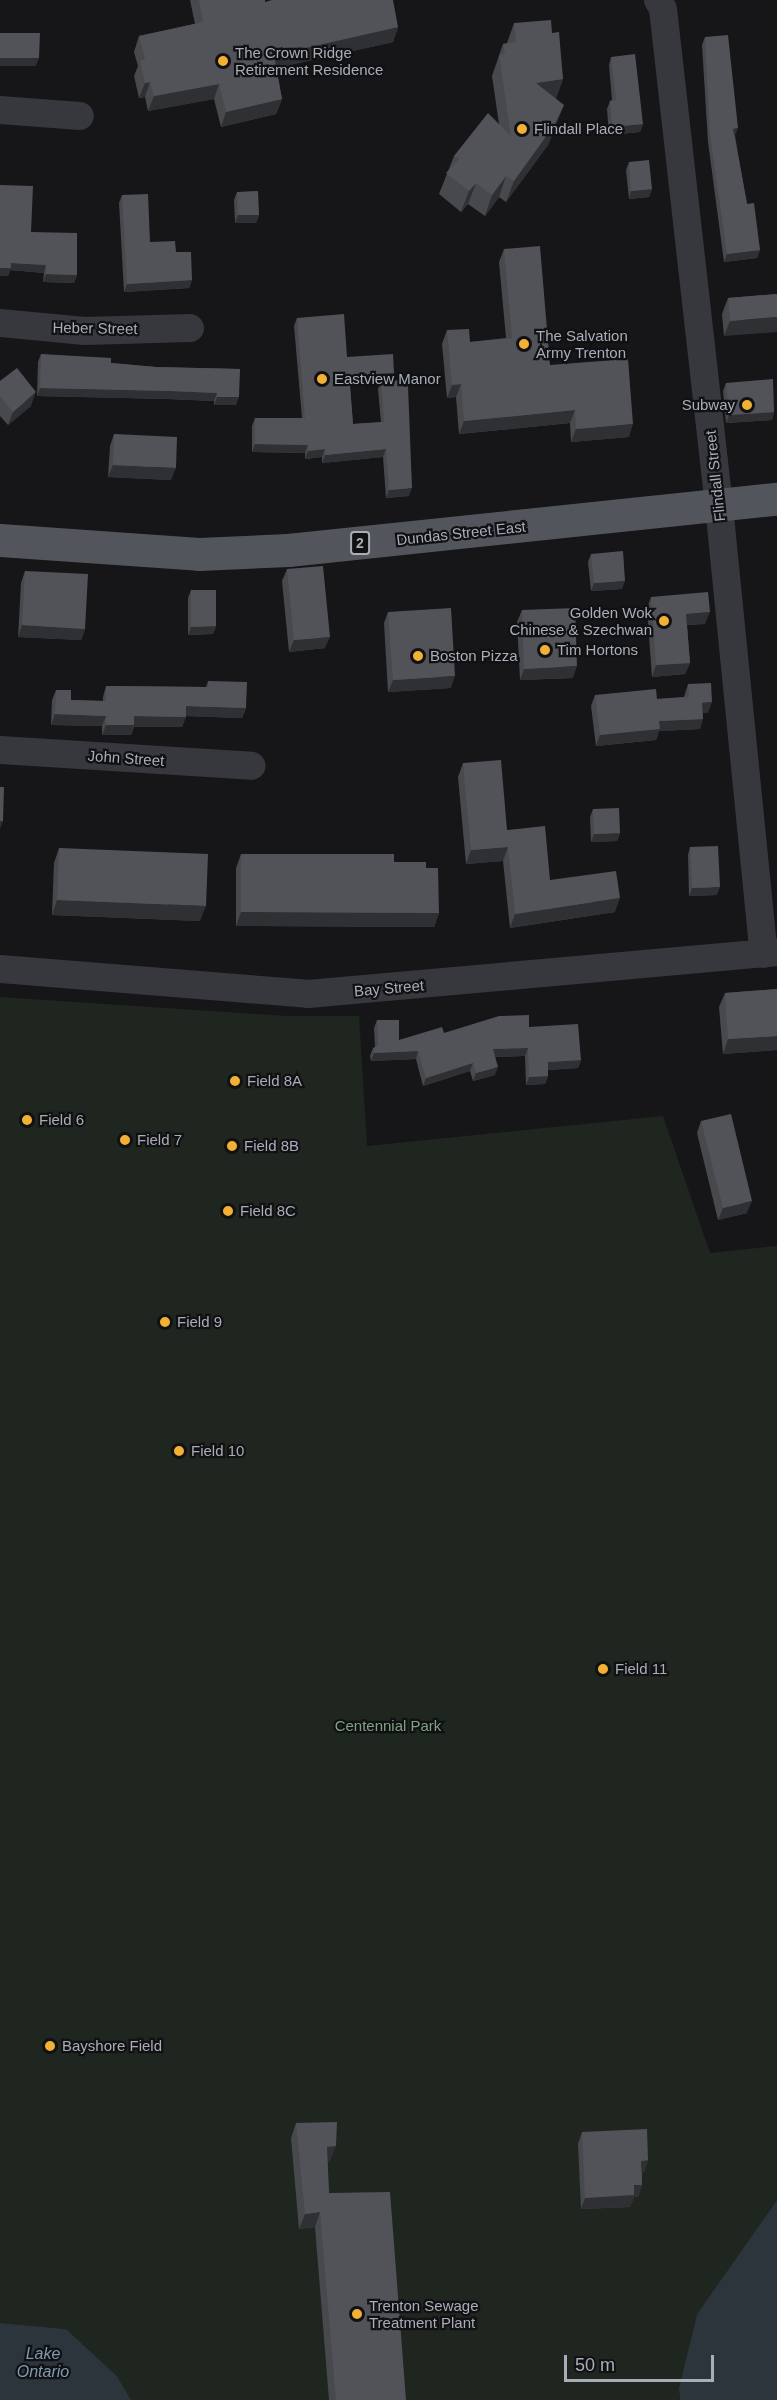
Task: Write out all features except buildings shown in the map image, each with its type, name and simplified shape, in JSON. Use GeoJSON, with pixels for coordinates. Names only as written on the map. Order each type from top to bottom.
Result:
{"type":"FeatureCollection","features":[{"type":"Feature","properties":{"kind":"main road","name":"Dundas Street East"},"geometry":{"type":"LineString","coordinates":[[0,540],[199,554],[288,550],[777,499]]}},
{"type":"Feature","properties":{"kind":"street","name":"Flindall Street"},"geometry":{"type":"LineString","coordinates":[[658,0],[663,9],[770,953]]}},
{"type":"Feature","properties":{"kind":"street"},"geometry":{"type":"LineString","coordinates":[[0,110],[80,116]]}},
{"type":"Feature","properties":{"kind":"street","name":"Heber Street"},"geometry":{"type":"LineString","coordinates":[[0,323],[85,331],[190,328]]}},
{"type":"Feature","properties":{"kind":"street","name":"John Street"},"geometry":{"type":"LineString","coordinates":[[0,750],[251,766]]}},
{"type":"Feature","properties":{"kind":"street","name":"Bay Street"},"geometry":{"type":"LineString","coordinates":[[0,969],[308,994],[770,953]]}},
{"type":"Feature","properties":{"kind":"green space","name":"Centennial Park"},"geometry":{"type":"Polygon","coordinates":[[[0,997],[288,1016],[359,1016],[367,1146],[663,1116],[710,1253],[777,1246],[777,2200],[697,2314],[679,2388],[680,2400],[131,2400],[117,2376],[66,2329],[0,2323],[0,997]]]}},
{"type":"Feature","properties":{"kind":"water"},"geometry":{"type":"Polygon","coordinates":[[[777,2200],[777,2400],[680,2400],[679,2388],[697,2314],[777,2200]]]}},
{"type":"Feature","properties":{"kind":"water","name":"Lake Ontario"},"geometry":{"type":"Polygon","coordinates":[[[0,2323],[66,2329],[117,2376],[131,2400],[0,2400],[0,2323]]]}},
{"type":"Feature","properties":{"kind":"place","name":"The Crown Ridge Retirement Residence"},"geometry":{"type":"Point","coordinates":[223,61]}},
{"type":"Feature","properties":{"kind":"place","name":"Flindall Place"},"geometry":{"type":"Point","coordinates":[522,129]}},
{"type":"Feature","properties":{"kind":"place","name":"The Salvation Army Trenton"},"geometry":{"type":"Point","coordinates":[524,344]}},
{"type":"Feature","properties":{"kind":"place","name":"Eastview Manor"},"geometry":{"type":"Point","coordinates":[322,379]}},
{"type":"Feature","properties":{"kind":"place","name":"Subway"},"geometry":{"type":"Point","coordinates":[747,405]}},
{"type":"Feature","properties":{"kind":"place","name":"Golden Wok Chinese & Szechwan"},"geometry":{"type":"Point","coordinates":[664,621]}},
{"type":"Feature","properties":{"kind":"place","name":"Tim Hortons"},"geometry":{"type":"Point","coordinates":[545,650]}},
{"type":"Feature","properties":{"kind":"place","name":"Boston Pizza"},"geometry":{"type":"Point","coordinates":[418,656]}},
{"type":"Feature","properties":{"kind":"place","name":"Field 8A"},"geometry":{"type":"Point","coordinates":[235,1081]}},
{"type":"Feature","properties":{"kind":"place","name":"Field 6"},"geometry":{"type":"Point","coordinates":[27,1120]}},
{"type":"Feature","properties":{"kind":"place","name":"Field 7"},"geometry":{"type":"Point","coordinates":[125,1140]}},
{"type":"Feature","properties":{"kind":"place","name":"Field 8B"},"geometry":{"type":"Point","coordinates":[232,1146]}},
{"type":"Feature","properties":{"kind":"place","name":"Field 8C"},"geometry":{"type":"Point","coordinates":[228,1211]}},
{"type":"Feature","properties":{"kind":"place","name":"Field 9"},"geometry":{"type":"Point","coordinates":[165,1322]}},
{"type":"Feature","properties":{"kind":"place","name":"Field 10"},"geometry":{"type":"Point","coordinates":[179,1451]}},
{"type":"Feature","properties":{"kind":"place","name":"Field 11"},"geometry":{"type":"Point","coordinates":[603,1669]}},
{"type":"Feature","properties":{"kind":"place","name":"Bayshore Field"},"geometry":{"type":"Point","coordinates":[50,2046]}},
{"type":"Feature","properties":{"kind":"place","name":"Trenton Sewage Treatment Plant"},"geometry":{"type":"Point","coordinates":[357,2314]}}]}
